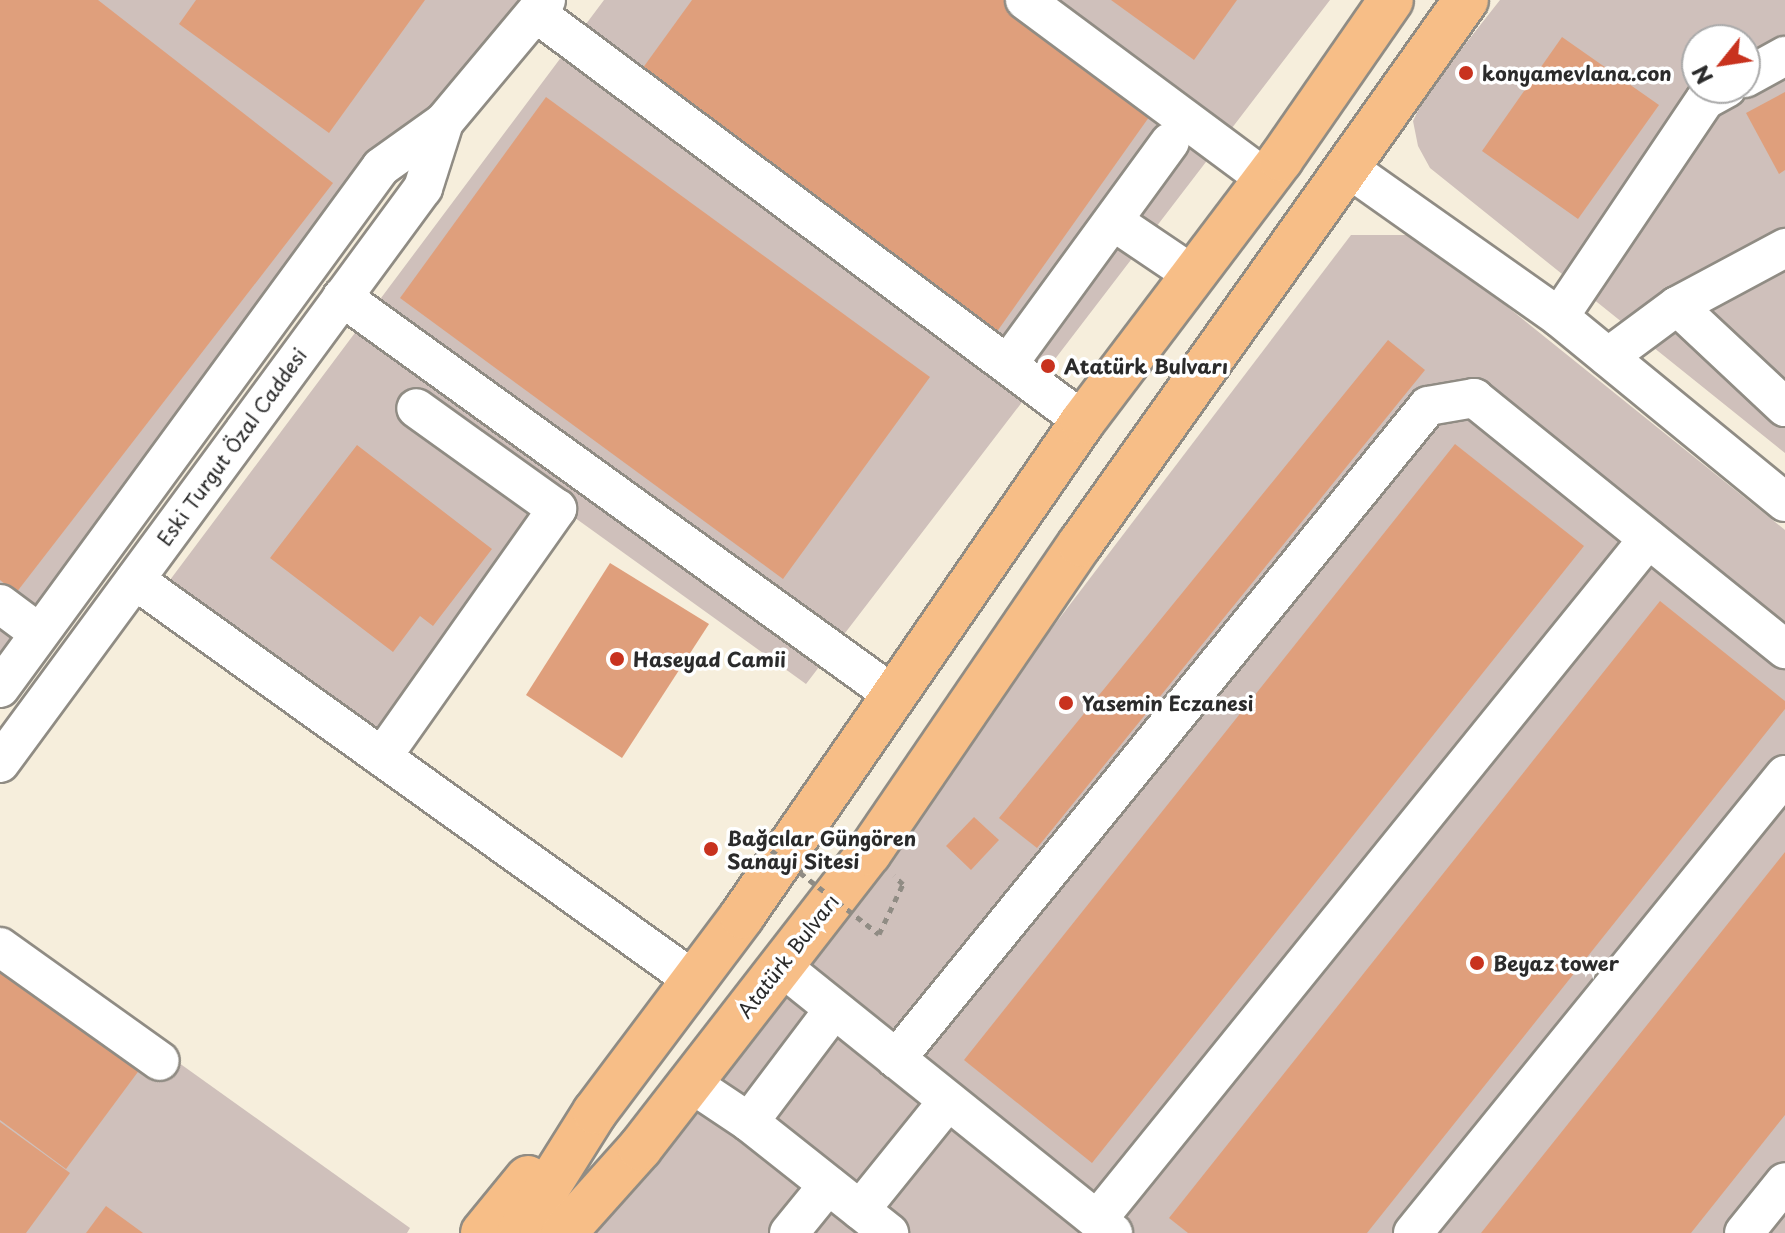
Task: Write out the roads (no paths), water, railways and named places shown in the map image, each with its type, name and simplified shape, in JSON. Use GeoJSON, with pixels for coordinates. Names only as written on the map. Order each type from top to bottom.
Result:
{"type":"FeatureCollection","features":[{"type":"Feature","properties":{"kind":"main road"},"geometry":{"type":"LineString","coordinates":[[519,1233],[595,1112],[742,916],[892,694],[1083,421],[1266,179],[1391,0]]}},
{"type":"Feature","properties":{"kind":"main road","name":"Atatürk Bulvarı"},"geometry":{"type":"LineString","coordinates":[[564,1233],[640,1148],[869,853],[1466,0]]}},
{"type":"Feature","properties":{"kind":"main road"},"geometry":{"type":"LineString","coordinates":[[483,1233],[521,1185],[595,1112]]}},
{"type":"Feature","properties":{"kind":"main road"},"geometry":{"type":"LineString","coordinates":[[592,1233],[640,1148]]}},
{"type":"Feature","properties":{"kind":"street"},"geometry":{"type":"LineString","coordinates":[[1025,0],[1266,179]]}},
{"type":"Feature","properties":{"kind":"street"},"geometry":{"type":"LineString","coordinates":[[541,6],[1083,421]]}},
{"type":"Feature","properties":{"kind":"street","name":"Eski Turgut Özal Caddesi"},"geometry":{"type":"LineString","coordinates":[[0,688],[381,167],[444,122],[541,6]]}},
{"type":"Feature","properties":{"kind":"street"},"geometry":{"type":"LineString","coordinates":[[1761,69],[1785,56]]}},
{"type":"Feature","properties":{"kind":"street"},"geometry":{"type":"LineString","coordinates":[[1559,317],[1702,104]]}},
{"type":"Feature","properties":{"kind":"street","name":"Eski Turgut Özal Caddesi"},"geometry":{"type":"LineString","coordinates":[[0,763],[423,188],[444,122]]}},
{"type":"Feature","properties":{"kind":"street"},"geometry":{"type":"LineString","coordinates":[[1019,349],[1170,142]]}},
{"type":"Feature","properties":{"kind":"street"},"geometry":{"type":"LineString","coordinates":[[1348,168],[1559,317],[1785,502]]}},
{"type":"Feature","properties":{"kind":"street"},"geometry":{"type":"LineString","coordinates":[[1113,221],[1193,275]]}},
{"type":"Feature","properties":{"kind":"street"},"geometry":{"type":"LineString","coordinates":[[1608,357],[1677,306],[1785,248]]}},
{"type":"Feature","properties":{"kind":"street"},"geometry":{"type":"LineString","coordinates":[[342,297],[892,694]]}},
{"type":"Feature","properties":{"kind":"street"},"geometry":{"type":"LineString","coordinates":[[1677,306],[1785,407]]}},
{"type":"Feature","properties":{"kind":"street"},"geometry":{"type":"LineString","coordinates":[[896,1059],[1428,406],[1474,398],[1785,649]]}},
{"type":"Feature","properties":{"kind":"street"},"geometry":{"type":"LineString","coordinates":[[382,757],[557,509],[416,408]]}},
{"type":"Feature","properties":{"kind":"street"},"geometry":{"type":"LineString","coordinates":[[781,966],[1105,1227],[1648,539]]}},
{"type":"Feature","properties":{"kind":"street"},"geometry":{"type":"LineString","coordinates":[[135,580],[692,979]]}},
{"type":"Feature","properties":{"kind":"street"},"geometry":{"type":"LineString","coordinates":[[0,604],[39,633]]}},
{"type":"Feature","properties":{"kind":"street"},"geometry":{"type":"LineString","coordinates":[[1413,1233],[1785,775]]}},
{"type":"Feature","properties":{"kind":"street"},"geometry":{"type":"LineString","coordinates":[[0,947],[160,1061]]}},
{"type":"Feature","properties":{"kind":"street"},"geometry":{"type":"LineString","coordinates":[[749,1122],[834,1009]]}},
{"type":"Feature","properties":{"kind":"street"},"geometry":{"type":"LineString","coordinates":[[689,1082],[749,1122],[875,1221],[948,1101]]}},
{"type":"Feature","properties":{"kind":"street"},"geometry":{"type":"LineString","coordinates":[[1744,1233],[1785,1182]]}},
{"type":"Feature","properties":{"kind":"street"},"geometry":{"type":"LineString","coordinates":[[789,1233],[828,1185]]}},
{"type":"Feature","properties":{"kind":"place","name":"konyamevlana.con"},"geometry":{"type":"Point","coordinates":[1466,73]}},
{"type":"Feature","properties":{"kind":"place","name":"Atatürk Bulvarı"},"geometry":{"type":"Point","coordinates":[1048,366]}},
{"type":"Feature","properties":{"kind":"place","name":"Haseyad Camii"},"geometry":{"type":"Point","coordinates":[617,659]}},
{"type":"Feature","properties":{"kind":"place","name":"Yasemin Eczanesi"},"geometry":{"type":"Point","coordinates":[1066,703]}},
{"type":"Feature","properties":{"kind":"place","name":"Bağcılar Güngören Sanayi Sitesi"},"geometry":{"type":"Point","coordinates":[711,849]}},
{"type":"Feature","properties":{"kind":"place","name":"Beyaz tower"},"geometry":{"type":"Point","coordinates":[1477,963]}}]}
